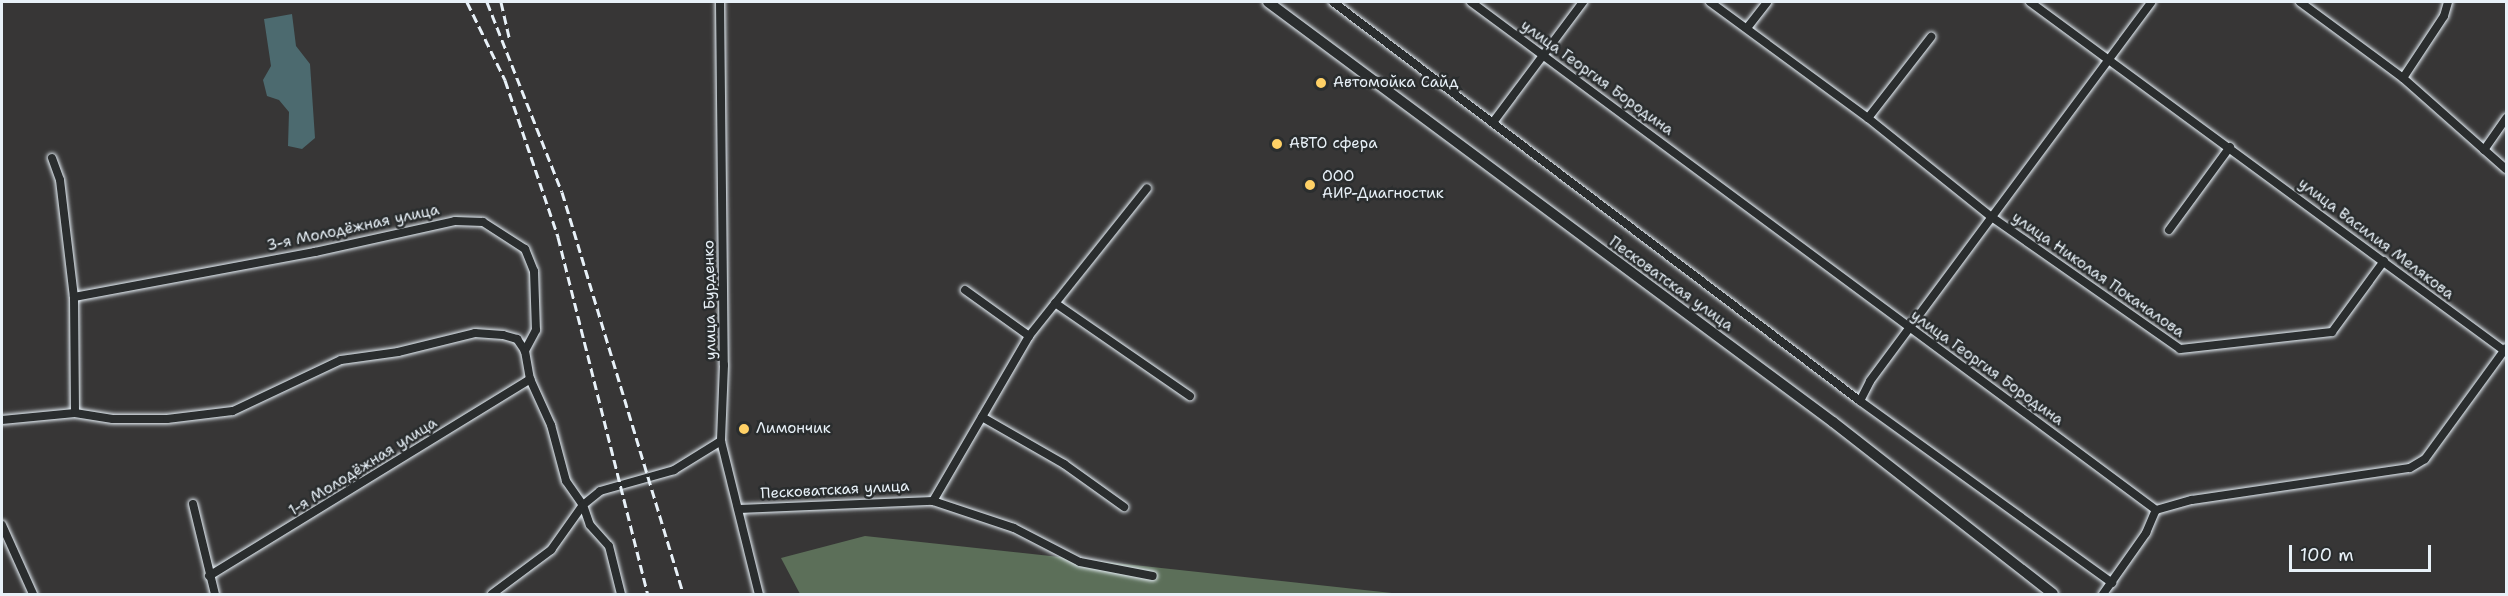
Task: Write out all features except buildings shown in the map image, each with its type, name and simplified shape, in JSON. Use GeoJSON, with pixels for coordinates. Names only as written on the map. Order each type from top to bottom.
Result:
{"type":"FeatureCollection","features":[{"type":"Feature","properties":{"kind":"main road","name":"Песковатская улица"},"geometry":{"type":"LineString","coordinates":[[1268,2],[1833,422],[2053,594]]}},
{"type":"Feature","properties":{"kind":"street","name":"улица Бурденко"},"geometry":{"type":"LineString","coordinates":[[720,2],[724,365],[721,441],[759,594]]}},
{"type":"Feature","properties":{"kind":"street"},"geometry":{"type":"LineString","coordinates":[[1333,2],[1494,121],[1860,401],[2112,584]]}},
{"type":"Feature","properties":{"kind":"street","name":"улица Георгия Бородина"},"geometry":{"type":"LineString","coordinates":[[1471,2],[2156,510]]}},
{"type":"Feature","properties":{"kind":"street"},"geometry":{"type":"LineString","coordinates":[[1494,121],[1583,2]]}},
{"type":"Feature","properties":{"kind":"street","name":"улица Николая Покачалова"},"geometry":{"type":"LineString","coordinates":[[1710,2],[1868,118],[1993,218],[2180,349],[2332,332],[2384,261]]}},
{"type":"Feature","properties":{"kind":"street"},"geometry":{"type":"LineString","coordinates":[[1748,28],[1767,2]]}},
{"type":"Feature","properties":{"kind":"street","name":"улица Василия Мелякова"},"geometry":{"type":"LineString","coordinates":[[2030,2],[2506,351]]}},
{"type":"Feature","properties":{"kind":"street"},"geometry":{"type":"LineString","coordinates":[[1860,401],[1870,381],[1912,328],[2151,2]]}},
{"type":"Feature","properties":{"kind":"street"},"geometry":{"type":"LineString","coordinates":[[2300,2],[2403,78],[2506,169]]}},
{"type":"Feature","properties":{"kind":"street"},"geometry":{"type":"LineString","coordinates":[[2403,78],[2444,16],[2448,2]]}},
{"type":"Feature","properties":{"kind":"street"},"geometry":{"type":"LineString","coordinates":[[1868,118],[1930,37]]}},
{"type":"Feature","properties":{"kind":"street"},"geometry":{"type":"LineString","coordinates":[[2484,150],[2506,118]]}},
{"type":"Feature","properties":{"kind":"street"},"geometry":{"type":"LineString","coordinates":[[2169,230],[2229,147]]}},
{"type":"Feature","properties":{"kind":"street"},"geometry":{"type":"LineString","coordinates":[[52,158],[60,180],[74,297],[75,413]]}},
{"type":"Feature","properties":{"kind":"street"},"geometry":{"type":"LineString","coordinates":[[933,501],[1029,336],[1147,188]]}},
{"type":"Feature","properties":{"kind":"street","name":"3-я Молодёжная улица"},"geometry":{"type":"LineString","coordinates":[[74,297],[315,252],[455,221],[483,222],[525,249],[534,271],[536,330],[525,351]]}},
{"type":"Feature","properties":{"kind":"street"},"geometry":{"type":"LineString","coordinates":[[965,290],[1029,336]]}},
{"type":"Feature","properties":{"kind":"street"},"geometry":{"type":"LineString","coordinates":[[1055,303],[1190,396]]}},
{"type":"Feature","properties":{"kind":"street"},"geometry":{"type":"LineString","coordinates":[[2,420],[75,413],[112,419],[167,419],[232,411],[341,360],[398,352],[475,333],[517,339],[525,351],[530,380],[551,425],[566,481],[583,505],[590,525],[609,546],[621,594]]}},
{"type":"Feature","properties":{"kind":"street"},"geometry":{"type":"LineString","coordinates":[[2103,594],[2146,534],[2156,510],[2192,500],[2410,468],[2425,459],[2506,351]]}},
{"type":"Feature","properties":{"kind":"street","name":"1-я Молодёжная улица"},"geometry":{"type":"LineString","coordinates":[[209,576],[530,380]]}},
{"type":"Feature","properties":{"kind":"street"},"geometry":{"type":"LineString","coordinates":[[982,417],[1064,464],[1124,507]]}},
{"type":"Feature","properties":{"kind":"street"},"geometry":{"type":"LineString","coordinates":[[492,594],[551,550],[583,505],[600,490],[674,470],[721,441]]}},
{"type":"Feature","properties":{"kind":"street","name":"Песковатская улица"},"geometry":{"type":"LineString","coordinates":[[739,509],[933,501],[1014,528],[1080,562],[1153,576]]}},
{"type":"Feature","properties":{"kind":"street"},"geometry":{"type":"LineString","coordinates":[[193,504],[215,594]]}},
{"type":"Feature","properties":{"kind":"street"},"geometry":{"type":"LineString","coordinates":[[2,525],[33,594]]}},
{"type":"Feature","properties":{"kind":"green space"},"geometry":{"type":"Polygon","coordinates":[[[865,536],[1401,594],[800,594],[781,558],[865,536]]]}},
{"type":"Feature","properties":{"kind":"water"},"geometry":{"type":"Polygon","coordinates":[[[292,14],[296,46],[310,64],[315,138],[302,149],[288,146],[289,112],[279,100],[267,96],[263,80],[271,66],[264,19],[292,14]]]}},
{"type":"Feature","properties":{"kind":"railway"},"geometry":{"type":"LineString","coordinates":[[467,2],[505,80],[558,237],[648,594]]}},
{"type":"Feature","properties":{"kind":"railway"},"geometry":{"type":"LineString","coordinates":[[487,2],[562,192],[683,594]]}},
{"type":"Feature","properties":{"kind":"railway"},"geometry":{"type":"LineString","coordinates":[[501,2],[509,38]]}},
{"type":"Feature","properties":{"kind":"place","name":"Автомойка Сайд"},"geometry":{"type":"Point","coordinates":[1321,83]}},
{"type":"Feature","properties":{"kind":"place","name":"АВТО сфера"},"geometry":{"type":"Point","coordinates":[1277,144]}},
{"type":"Feature","properties":{"kind":"place","name":"ООО АИР-Диагностик"},"geometry":{"type":"Point","coordinates":[1310,185]}},
{"type":"Feature","properties":{"kind":"place","name":"Лимончик"},"geometry":{"type":"Point","coordinates":[744,429]}}]}
